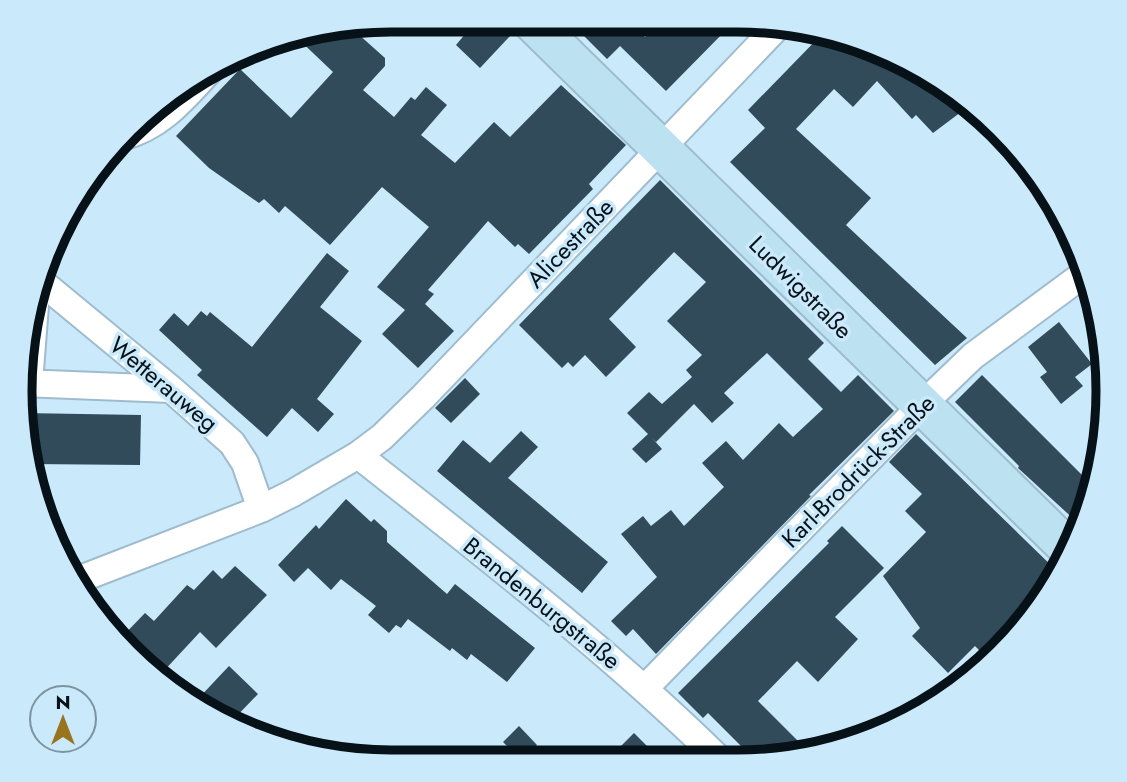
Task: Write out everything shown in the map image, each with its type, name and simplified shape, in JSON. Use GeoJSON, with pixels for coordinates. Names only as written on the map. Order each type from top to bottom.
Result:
{"type":"FeatureCollection","features":[{"type":"Feature","properties":{"kind":"main road","name":"Ludwigstraße"},"geometry":{"type":"LineString","coordinates":[[542,32],[1062,542]]}},
{"type":"Feature","properties":{"kind":"street","name":"Alicestraße"},"geometry":{"type":"LineString","coordinates":[[84,578],[261,509],[358,455],[382,437],[771,33]]}},
{"type":"Feature","properties":{"kind":"street"},"geometry":{"type":"LineString","coordinates":[[150,124],[166,117],[186,96]]}},
{"type":"Feature","properties":{"kind":"street","name":"Karl-Brodrück-Straße"},"geometry":{"type":"LineString","coordinates":[[645,688],[921,406],[981,349],[1077,279]]}},
{"type":"Feature","properties":{"kind":"street","name":"Wetterauweg"},"geometry":{"type":"LineString","coordinates":[[47,287],[232,443],[244,463],[261,509]]}},
{"type":"Feature","properties":{"kind":"street"},"geometry":{"type":"LineString","coordinates":[[32,383],[171,389]]}},
{"type":"Feature","properties":{"kind":"street","name":"Brandenburgstraße"},"geometry":{"type":"LineString","coordinates":[[358,455],[574,626],[645,688],[710,750]]}},
{"type":"Feature","properties":{"kind":"path"},"geometry":{"type":"LineString","coordinates":[[105,173],[138,136]]}},
{"type":"Feature","properties":{"kind":"building"},"geometry":{"type":"Polygon","coordinates":[[[467,32],[508,32],[511,35],[480,68],[456,45],[467,32]]]}},
{"type":"Feature","properties":{"kind":"building"},"geometry":{"type":"Polygon","coordinates":[[[580,32],[640,32],[645,37],[650,32],[724,32],[666,91],[620,46],[607,59],[580,32]]]}},
{"type":"Feature","properties":{"kind":"building"},"geometry":{"type":"Polygon","coordinates":[[[357,33],[385,58],[385,66],[363,90],[394,117],[411,97],[415,100],[426,87],[447,105],[421,135],[455,163],[494,122],[510,137],[561,85],[626,145],[589,184],[593,189],[529,254],[518,244],[515,247],[488,221],[428,290],[434,294],[425,304],[454,331],[418,368],[382,334],[405,310],[377,287],[429,227],[382,187],[330,245],[285,206],[279,213],[264,199],[259,203],[209,168],[176,136],[240,69],[291,118],[333,72],[302,43],[357,33]]]}},
{"type":"Feature","properties":{"kind":"building"},"geometry":{"type":"Polygon","coordinates":[[[816,41],[852,51],[895,69],[927,87],[962,112],[933,133],[916,115],[912,119],[877,81],[853,107],[834,89],[796,129],[871,198],[846,225],[967,338],[935,365],[730,162],[765,128],[748,110],[816,41]]]}},
{"type":"Feature","properties":{"kind":"building"},"geometry":{"type":"Polygon","coordinates":[[[660,180],[824,343],[808,359],[841,392],[858,375],[894,411],[656,654],[633,629],[626,636],[611,621],[657,577],[621,534],[643,516],[651,526],[671,510],[684,526],[724,487],[702,463],[726,441],[743,460],[779,423],[793,437],[823,409],[767,353],[724,393],[734,403],[712,423],[694,404],[656,442],[652,438],[662,449],[646,463],[632,449],[648,434],[627,413],[649,392],[662,404],[692,377],[686,370],[702,355],[667,321],[706,282],[674,252],[609,319],[636,347],[606,377],[585,355],[573,367],[568,362],[562,368],[519,325],[660,180]]]}},
{"type":"Feature","properties":{"kind":"building"},"geometry":{"type":"Polygon","coordinates":[[[327,253],[349,271],[320,307],[362,341],[317,399],[334,414],[318,432],[292,408],[267,437],[197,375],[202,370],[159,330],[174,313],[188,326],[201,311],[207,316],[210,312],[252,347],[327,253]]]}},
{"type":"Feature","properties":{"kind":"building"},"geometry":{"type":"Polygon","coordinates":[[[1059,322],[1092,364],[1075,377],[1083,386],[1061,404],[1040,377],[1047,372],[1028,347],[1059,322]]]}},
{"type":"Feature","properties":{"kind":"building"},"geometry":{"type":"Polygon","coordinates":[[[982,375],[1085,478],[1072,518],[1018,468],[1019,466],[955,402],[982,375]]]}},
{"type":"Feature","properties":{"kind":"building"},"geometry":{"type":"Polygon","coordinates":[[[465,378],[480,394],[451,423],[435,408],[465,378]]]}},
{"type":"Feature","properties":{"kind":"building"},"geometry":{"type":"Polygon","coordinates":[[[32,413],[141,415],[140,465],[39,464],[32,413]]]}},
{"type":"Feature","properties":{"kind":"building"},"geometry":{"type":"Polygon","coordinates":[[[521,431],[538,447],[508,478],[608,562],[582,593],[437,471],[463,440],[490,463],[521,431]]]}},
{"type":"Feature","properties":{"kind":"building"},"geometry":{"type":"Polygon","coordinates":[[[916,434],[1050,565],[1021,610],[990,645],[982,653],[975,646],[948,673],[912,636],[920,628],[883,576],[926,532],[905,511],[922,494],[889,462],[916,434]]]}},
{"type":"Feature","properties":{"kind":"building"},"geometry":{"type":"Polygon","coordinates":[[[346,499],[371,522],[374,519],[387,531],[387,542],[447,594],[455,584],[535,648],[507,682],[471,654],[467,660],[452,648],[450,651],[408,619],[401,628],[396,625],[389,633],[368,615],[376,606],[341,579],[331,590],[308,568],[294,582],[278,565],[316,525],[319,529],[346,499]]]}},
{"type":"Feature","properties":{"kind":"building"},"geometry":{"type":"Polygon","coordinates":[[[842,526],[884,568],[835,617],[858,639],[818,682],[797,661],[758,701],[802,745],[745,750],[708,713],[703,718],[678,693],[829,543],[827,541],[842,526]]]}},
{"type":"Feature","properties":{"kind":"building"},"geometry":{"type":"Polygon","coordinates":[[[235,566],[267,595],[216,648],[200,632],[165,670],[126,633],[145,613],[154,621],[187,585],[194,590],[213,570],[222,579],[235,566]]]}},
{"type":"Feature","properties":{"kind":"building"},"geometry":{"type":"Polygon","coordinates":[[[229,666],[258,694],[237,715],[201,696],[229,666]]]}},
{"type":"Feature","properties":{"kind":"building"},"geometry":{"type":"Polygon","coordinates":[[[519,726],[537,745],[532,750],[511,750],[503,742],[519,726]]]}},
{"type":"Feature","properties":{"kind":"building"},"geometry":{"type":"Polygon","coordinates":[[[634,733],[651,750],[617,750],[634,733]]]}}]}
